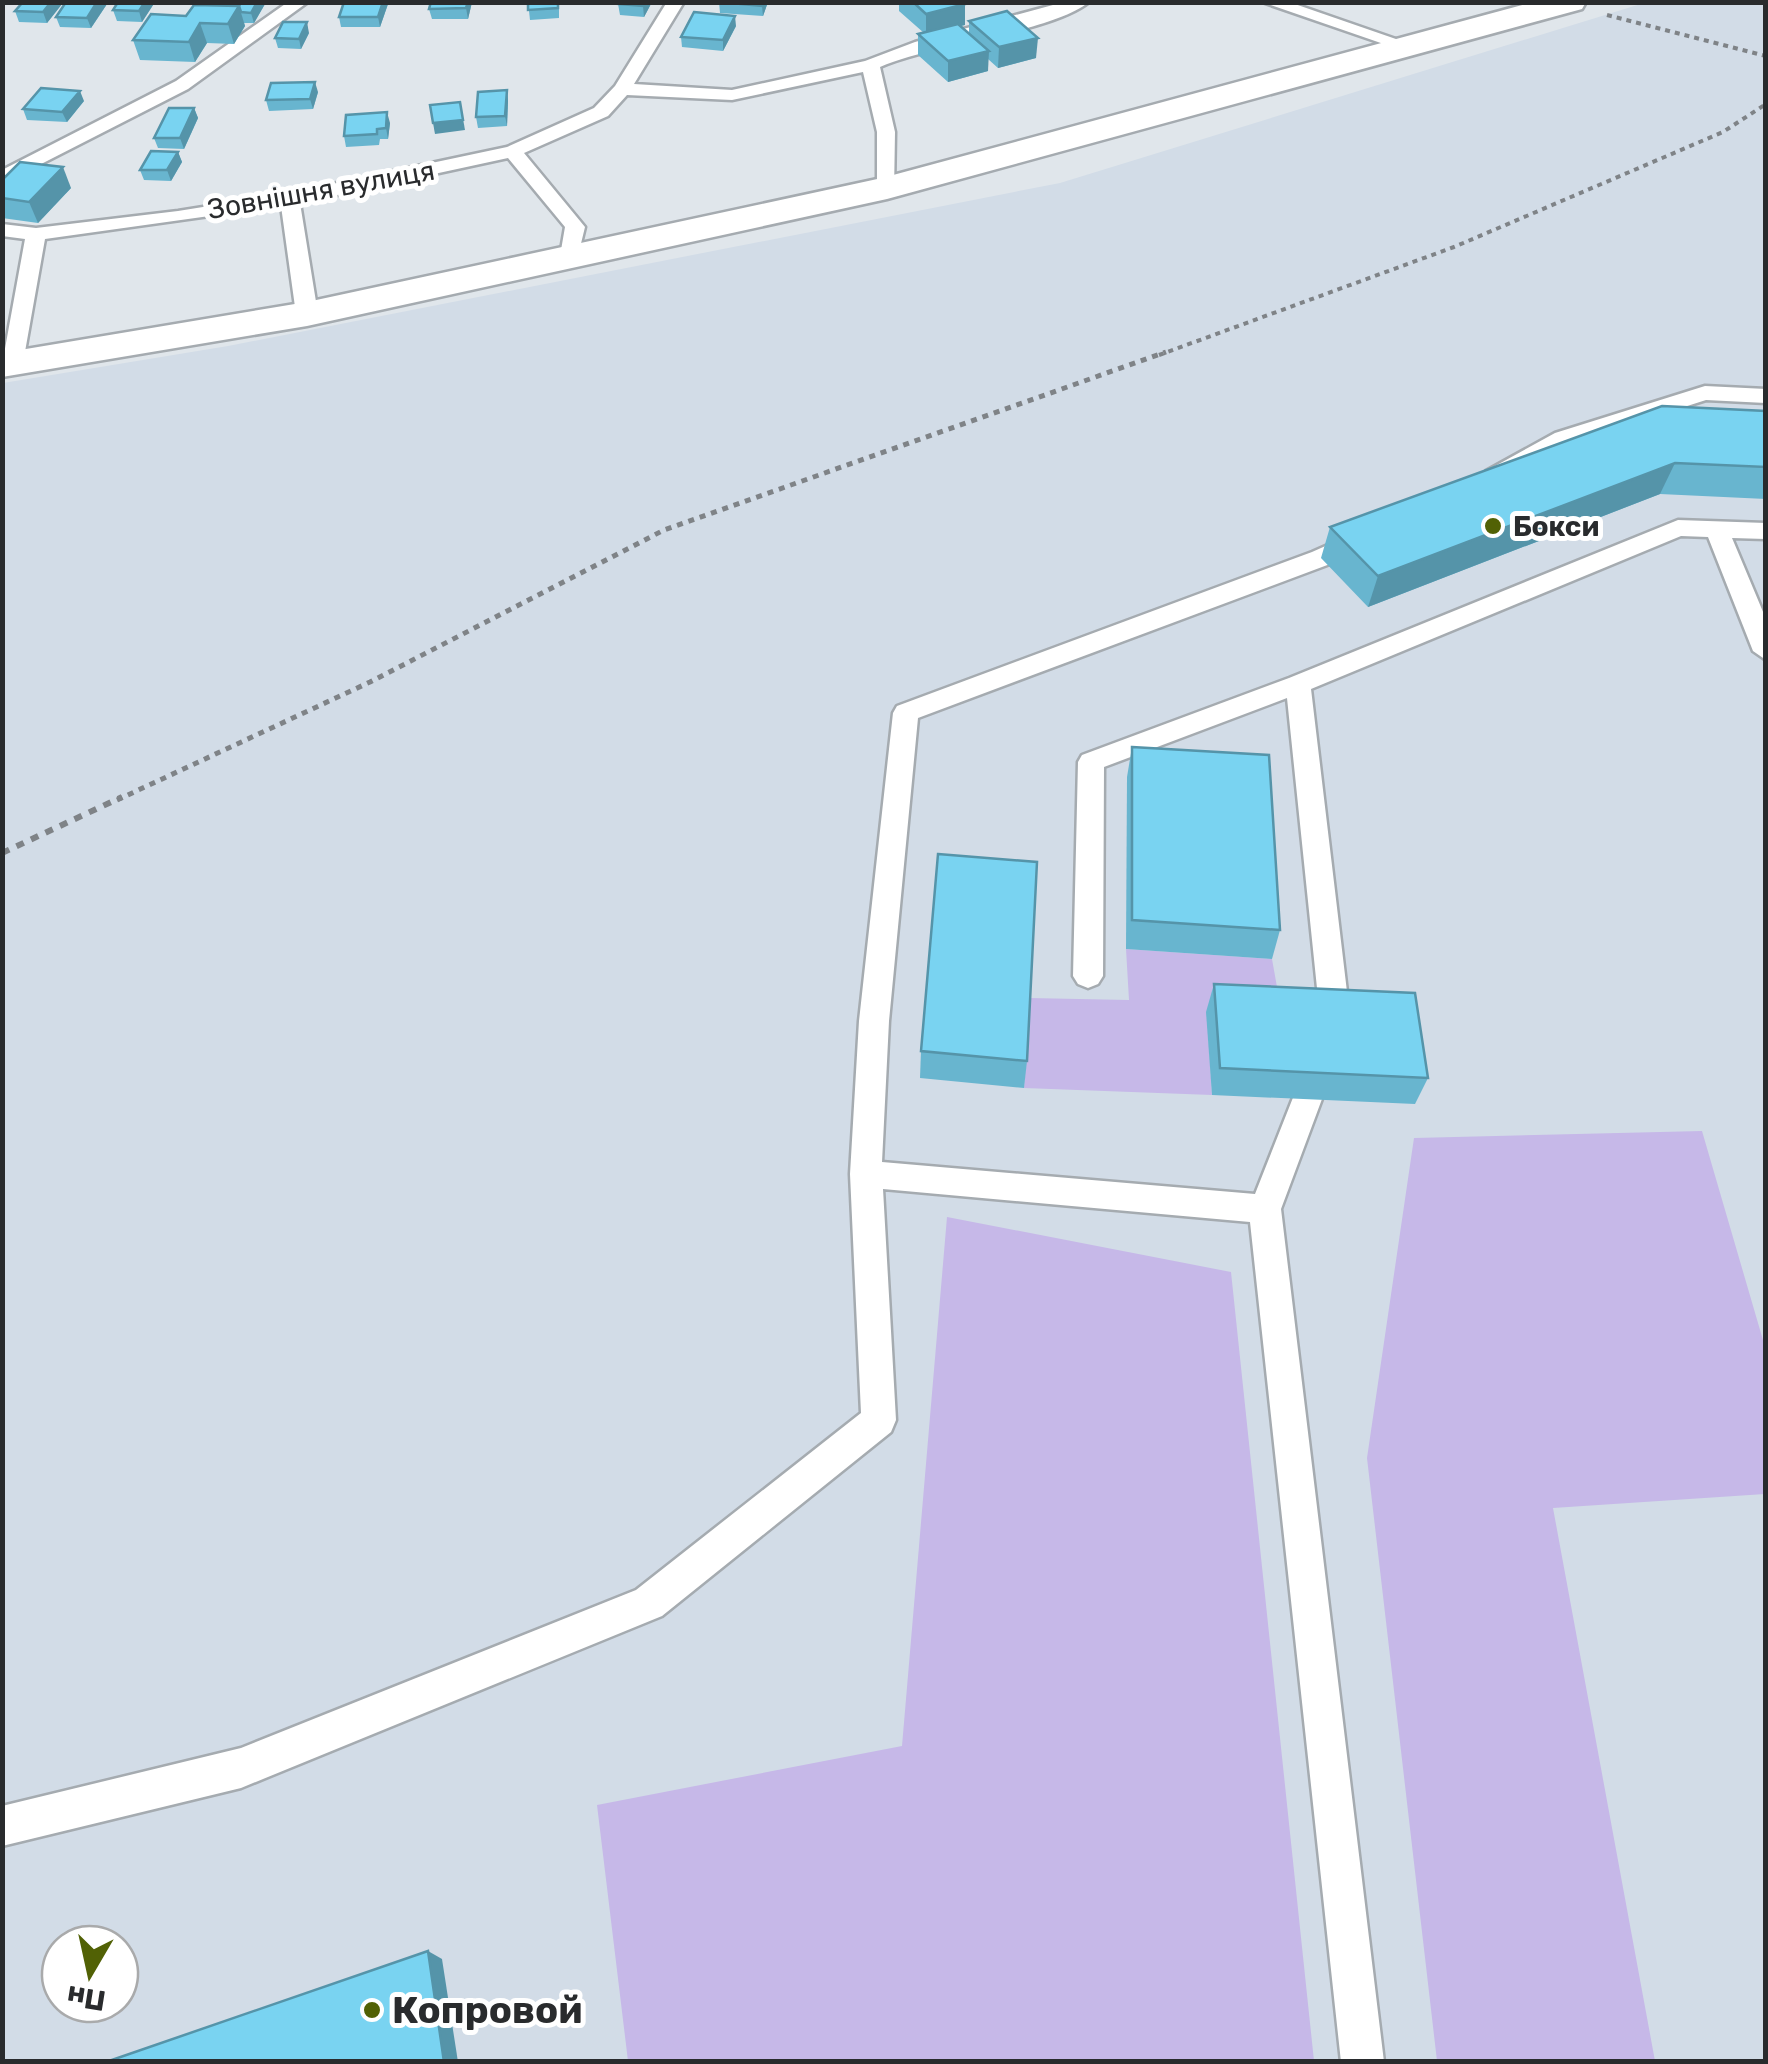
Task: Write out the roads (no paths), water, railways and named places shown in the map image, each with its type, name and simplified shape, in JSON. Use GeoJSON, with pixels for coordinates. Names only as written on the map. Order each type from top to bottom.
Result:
{"type":"FeatureCollection","features":[{"type":"Feature","properties":{"kind":"street"},"geometry":{"type":"LineString","coordinates":[[7,364],[308,314],[887,188],[1568,3]]}},
{"type":"Feature","properties":{"kind":"lane"},"geometry":{"type":"LineString","coordinates":[[2,178],[182,85],[300,2]]}},
{"type":"Feature","properties":{"kind":"lane","name":"Зовнішня вулиця"},"geometry":{"type":"LineString","coordinates":[[2,230],[36,234],[290,199],[513,151],[600,112],[622,90],[676,2]]}},
{"type":"Feature","properties":{"kind":"lane"},"geometry":{"type":"LineString","coordinates":[[622,90],[732,95],[870,65],[904,48],[1054,14],[1080,2]]}},
{"type":"Feature","properties":{"kind":"lane"},"geometry":{"type":"LineString","coordinates":[[1270,2],[1410,46]]}},
{"type":"Feature","properties":{"kind":"lane"},"geometry":{"type":"LineString","coordinates":[[870,65],[886,132],[887,188]]}},
{"type":"Feature","properties":{"kind":"lane"},"geometry":{"type":"LineString","coordinates":[[513,151],[526,175],[561,203],[576,227],[570,256]]}},
{"type":"Feature","properties":{"kind":"lane"},"geometry":{"type":"LineString","coordinates":[[290,199],[308,314]]}},
{"type":"Feature","properties":{"kind":"lane"},"geometry":{"type":"LineString","coordinates":[[7,364],[36,234]]}},
{"type":"Feature","properties":{"kind":"lane"},"geometry":{"type":"LineString","coordinates":[[1477,480],[1564,438],[1705,393],[1766,396]]}},
{"type":"Feature","properties":{"kind":"lane"},"geometry":{"type":"LineString","coordinates":[[1088,976],[1090,762],[1298,684],[1678,528],[1766,531]]}},
{"type":"Feature","properties":{"kind":"lane"},"geometry":{"type":"LineString","coordinates":[[1717,529],[1766,652]]}},
{"type":"Feature","properties":{"kind":"lane"},"geometry":{"type":"LineString","coordinates":[[2,1826],[241,1768],[649,1603],[879,1420],[866,1174],[874,1021],[906,712],[1321,558],[1373,532]]}},
{"type":"Feature","properties":{"kind":"lane"},"geometry":{"type":"LineString","coordinates":[[1298,684],[1335,1017]]}},
{"type":"Feature","properties":{"kind":"lane"},"geometry":{"type":"LineString","coordinates":[[1306,1099],[1265,1210],[1363,2062]]}},
{"type":"Feature","properties":{"kind":"lane"},"geometry":{"type":"LineString","coordinates":[[866,1174],[1265,1210]]}},
{"type":"Feature","properties":{"kind":"place","name":"Бокси"},"geometry":{"type":"Point","coordinates":[1493,526]}},
{"type":"Feature","properties":{"kind":"place","name":"Копровой"},"geometry":{"type":"Point","coordinates":[372,2010]}}]}
